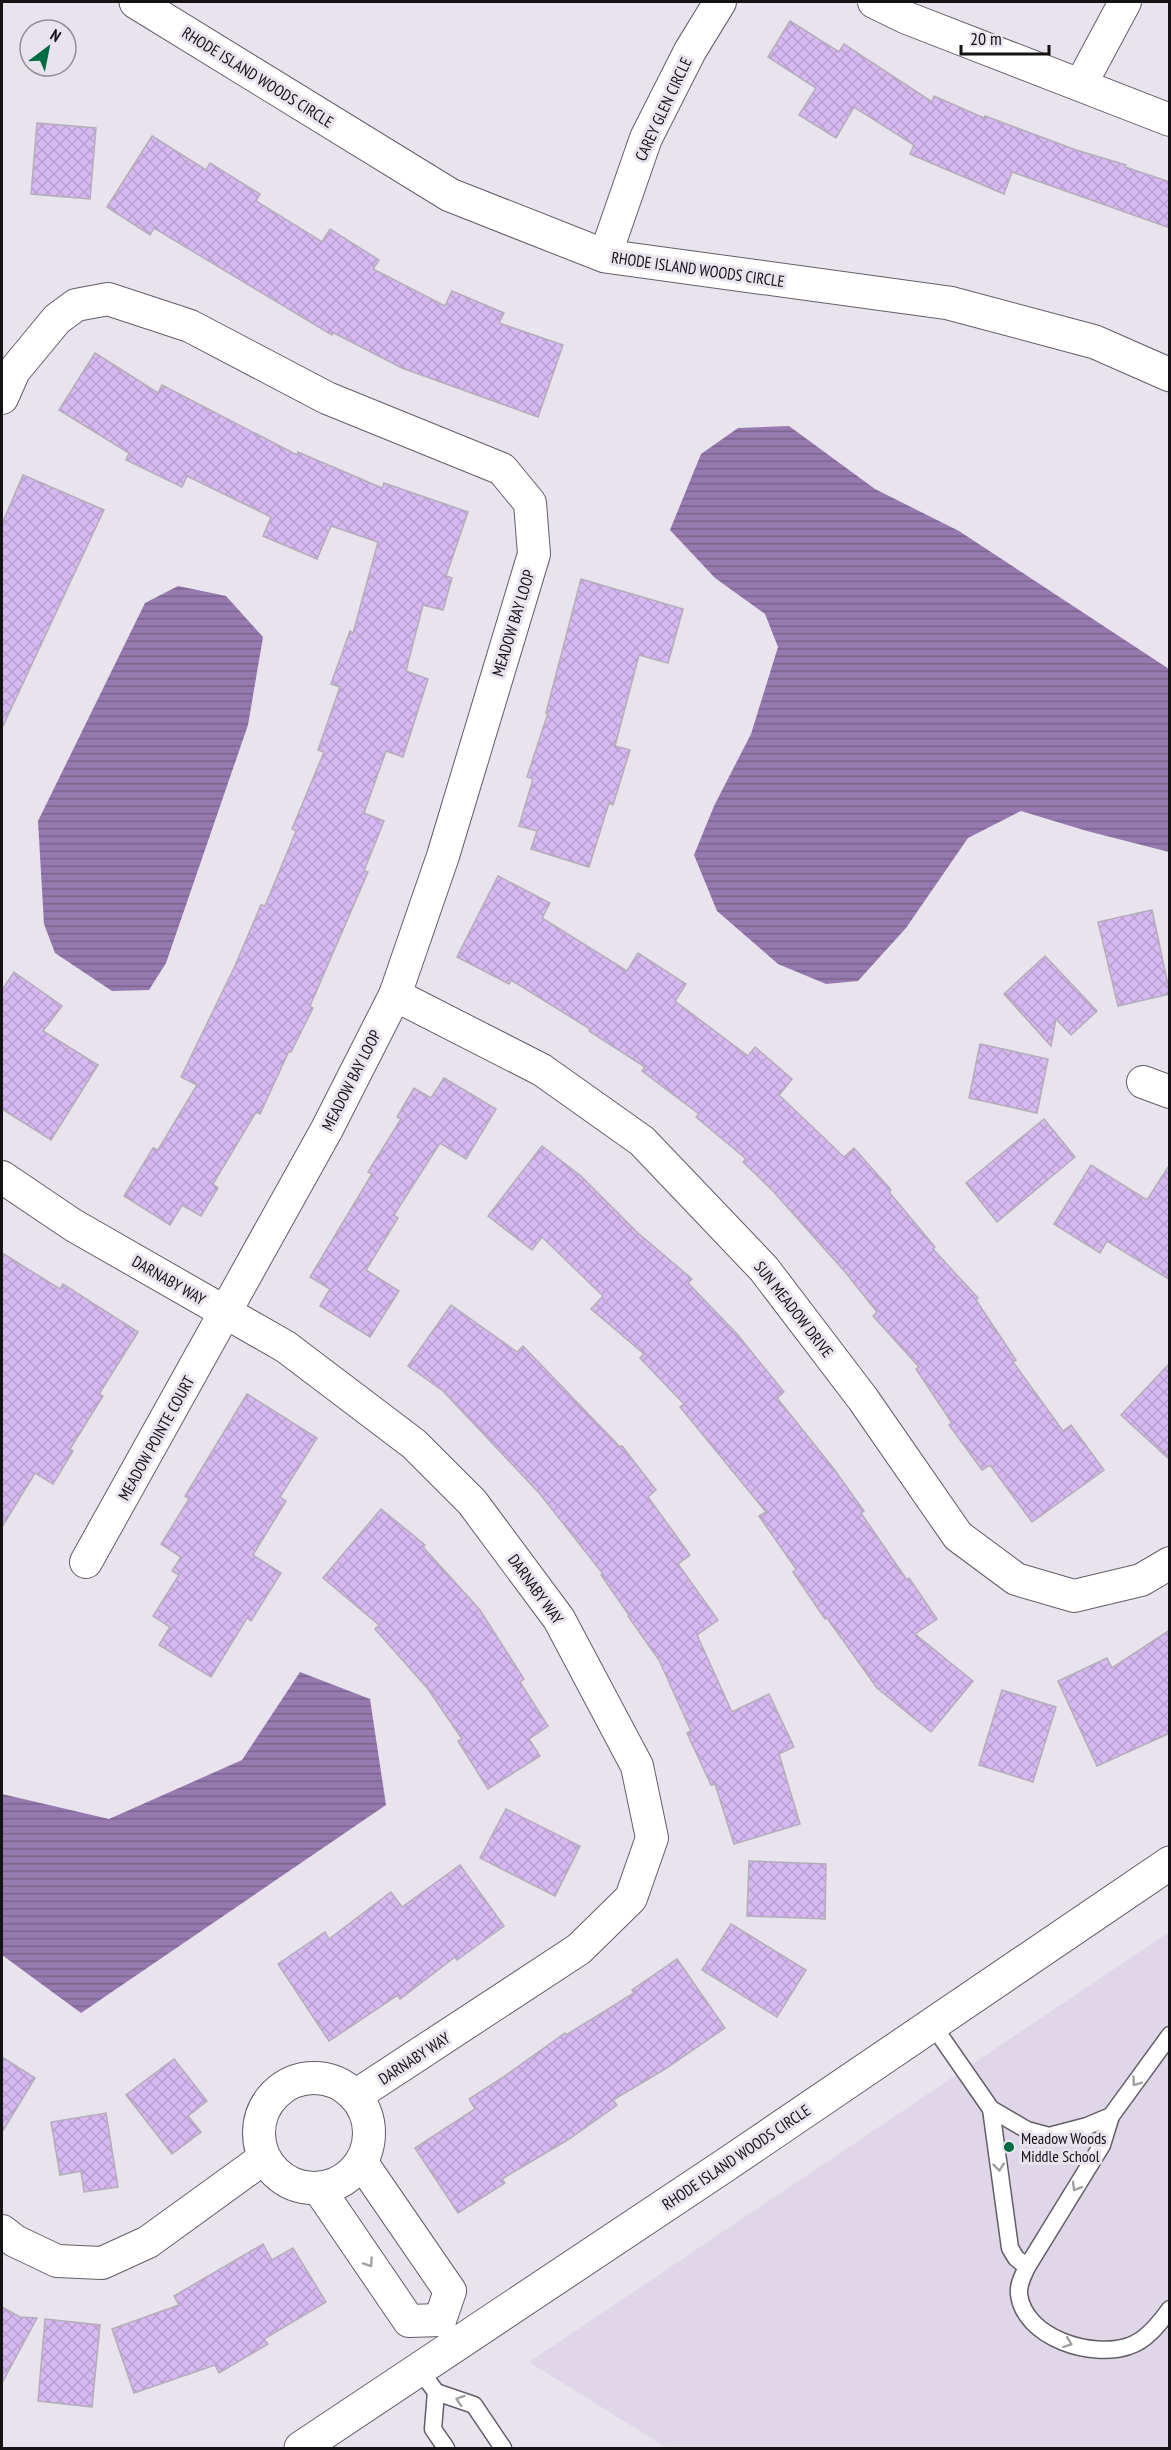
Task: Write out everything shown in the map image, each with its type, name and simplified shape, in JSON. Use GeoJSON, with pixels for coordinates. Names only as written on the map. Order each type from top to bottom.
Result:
{"type":"FeatureCollection","features":[{"type":"Feature","properties":{"kind":"street","name":"RHODE ISLAND WOODS CIRCLE"},"geometry":{"type":"LineString","coordinates":[[136,2],[450,195],[605,256],[949,303],[1095,342],[1170,375]]}},
{"type":"Feature","properties":{"kind":"street","name":"CAREY GLEN CIRCLE"},"geometry":{"type":"LineString","coordinates":[[605,256],[646,138],[690,51],[720,2]]}},
{"type":"Feature","properties":{"kind":"street"},"geometry":{"type":"LineString","coordinates":[[874,2],[907,18],[1170,120]]}},
{"type":"Feature","properties":{"kind":"street"},"geometry":{"type":"LineString","coordinates":[[1081,84],[1125,2]]}},
{"type":"Feature","properties":{"kind":"street","name":"MEADOW BAY LOOP"},"geometry":{"type":"LineString","coordinates":[[2,398],[14,371],[57,319],[76,305],[108,299],[190,326],[327,398],[502,469],[530,503],[534,554],[443,856],[395,995],[327,1129],[226,1313]]}},
{"type":"Feature","properties":{"kind":"street","name":"SUN MEADOW DRIVE"},"geometry":{"type":"LineString","coordinates":[[395,995],[542,1070],[642,1141],[764,1269],[863,1399],[958,1536],[1016,1579],[1074,1596],[1141,1580],[1170,1563]]}},
{"type":"Feature","properties":{"kind":"street","name":"DARNABY WAY"},"geometry":{"type":"LineString","coordinates":[[2,1177],[74,1225],[286,1347],[414,1444],[472,1502],[565,1629],[637,1766],[652,1838],[631,1898],[579,1949],[355,2096]]}},
{"type":"Feature","properties":{"kind":"street","name":"MEADOW POINTE COURT"},"geometry":{"type":"LineString","coordinates":[[86,1562],[226,1313]]}},
{"type":"Feature","properties":{"kind":"street","name":"RHODE ISLAND WOODS CIRCLE"},"geometry":{"type":"LineString","coordinates":[[301,2448],[427,2380],[448,2332],[724,2166],[1170,1863]]}},
{"type":"Feature","properties":{"kind":"street"},"geometry":{"type":"LineString","coordinates":[[307,2078],[324,2079],[341,2085],[355,2096],[365,2112],[369,2131],[367,2149],[362,2163],[345,2179],[319,2189],[291,2184],[275,2173],[264,2158],[258,2142],[258,2124],[264,2107],[275,2093],[289,2083],[307,2078]]}},
{"type":"Feature","properties":{"kind":"street"},"geometry":{"type":"LineString","coordinates":[[2,2231],[15,2241],[57,2261],[102,2263],[148,2242],[264,2158]]}},
{"type":"Feature","properties":{"kind":"street"},"geometry":{"type":"LineString","coordinates":[[319,2189],[409,2321],[448,2332],[450,2291],[362,2163]]}},
{"type":"Feature","properties":{"kind":"lane"},"geometry":{"type":"LineString","coordinates":[[932,2024],[991,2109],[1027,2130],[1048,2136],[1087,2126],[1111,2116]]}},
{"type":"Feature","properties":{"kind":"lane"},"geometry":{"type":"LineString","coordinates":[[1170,2034],[1111,2116],[1102,2145],[1027,2267],[1021,2280],[1019,2293],[1023,2307],[1039,2328],[1072,2345],[1108,2351],[1131,2346],[1152,2332],[1170,2309]]}},
{"type":"Feature","properties":{"kind":"lane"},"geometry":{"type":"LineString","coordinates":[[991,2109],[1010,2248],[1016,2258],[1027,2267]]}},
{"type":"Feature","properties":{"kind":"lane"},"geometry":{"type":"LineString","coordinates":[[427,2380],[433,2429],[446,2448]]}},
{"type":"Feature","properties":{"kind":"lane"},"geometry":{"type":"LineString","coordinates":[[427,2380],[474,2405],[503,2448]]}},
{"type":"Feature","properties":{"kind":"shaded area"},"geometry":{"type":"Polygon","coordinates":[[[789,426],[875,489],[959,531],[1169,669],[1169,852],[1021,811],[968,838],[906,928],[858,981],[826,984],[778,964],[717,911],[694,855],[714,806],[751,734],[778,647],[765,614],[715,578],[670,530],[701,454],[738,428],[789,426]]]}},
{"type":"Feature","properties":{"kind":"shaded area"},"geometry":{"type":"Polygon","coordinates":[[[178,586],[226,596],[263,637],[248,725],[166,963],[149,990],[112,991],[55,953],[44,924],[38,821],[145,603],[178,586]]]}},
{"type":"Feature","properties":{"kind":"shaded area"},"geometry":{"type":"Polygon","coordinates":[[[300,1672],[370,1699],[386,1805],[81,2013],[2,1955],[2,1794],[109,1819],[242,1760],[300,1672]]]}},
{"type":"Feature","properties":{"kind":"shaded area","name":"Meadow Woods Middle School"},"geometry":{"type":"Polygon","coordinates":[[[1169,1932],[1169,2448],[667,2448],[529,2362],[1169,1932]]]}},
{"type":"Feature","properties":{"kind":"building"},"geometry":{"type":"Polygon","coordinates":[[[790,21],[839,52],[844,44],[932,102],[934,96],[984,118],[985,116],[1170,182],[1170,228],[1012,172],[1004,194],[910,154],[914,145],[854,107],[836,138],[799,115],[816,88],[768,57],[790,21]]]}},
{"type":"Feature","properties":{"kind":"building"},"geometry":{"type":"Polygon","coordinates":[[[37,123],[96,128],[90,199],[31,194],[37,123]]]}},
{"type":"Feature","properties":{"kind":"building"},"geometry":{"type":"Polygon","coordinates":[[[152,136],[206,170],[210,163],[260,194],[256,201],[322,242],[330,229],[379,260],[373,269],[445,306],[452,291],[504,313],[499,323],[563,345],[538,417],[402,368],[334,333],[332,335],[154,228],[150,235],[107,207],[152,136]]]}},
{"type":"Feature","properties":{"kind":"building"},"geometry":{"type":"Polygon","coordinates":[[[95,353],[158,393],[162,385],[297,455],[298,452],[382,488],[384,483],[468,512],[446,576],[452,578],[443,610],[423,605],[406,671],[428,679],[403,757],[386,751],[364,813],[384,821],[364,871],[368,872],[310,1006],[313,1008],[291,1052],[289,1051],[260,1114],[256,1112],[213,1184],[218,1188],[201,1216],[182,1205],[170,1225],[124,1196],[153,1148],[158,1150],[197,1085],[181,1077],[234,968],[261,905],[265,906],[296,831],[292,829],[324,752],[318,750],[340,687],[331,684],[350,631],[353,633],[378,542],[331,526],[317,559],[263,536],[271,517],[187,476],[182,487],[126,460],[129,453],[59,410],[95,353]]]}},
{"type":"Feature","properties":{"kind":"building"},"geometry":{"type":"Polygon","coordinates":[[[23,475],[104,510],[2,728],[2,524],[23,475]]]}},
{"type":"Feature","properties":{"kind":"building"},"geometry":{"type":"Polygon","coordinates":[[[581,579],[683,609],[668,663],[639,655],[615,746],[630,750],[613,805],[609,803],[589,867],[531,849],[537,831],[519,826],[533,779],[527,777],[548,713],[546,713],[581,579]]]}},
{"type":"Feature","properties":{"kind":"building"},"geometry":{"type":"Polygon","coordinates":[[[498,876],[550,903],[542,918],[627,971],[638,953],[686,984],[675,1001],[748,1056],[755,1047],[792,1079],[779,1095],[844,1157],[854,1148],[891,1190],[889,1192],[935,1247],[933,1249],[978,1298],[976,1300],[1016,1360],[1013,1362],[1063,1431],[1071,1425],[1104,1470],[1032,1522],[990,1465],[982,1470],[949,1425],[952,1423],[916,1369],[919,1367],[873,1316],[877,1312],[846,1273],[772,1190],[743,1162],[746,1159],[696,1117],[699,1114],[642,1071],[645,1067],[589,1031],[590,1029],[511,980],[509,984],[457,957],[498,876]]]}},
{"type":"Feature","properties":{"kind":"building"},"geometry":{"type":"Polygon","coordinates":[[[1152,910],[1170,994],[1118,1006],[1098,922],[1152,910]]]}},
{"type":"Feature","properties":{"kind":"building"},"geometry":{"type":"Polygon","coordinates":[[[1045,956],[1097,1011],[1071,1035],[1056,1019],[1051,1046],[1004,994],[1045,956]]]}},
{"type":"Feature","properties":{"kind":"building"},"geometry":{"type":"Polygon","coordinates":[[[14,972],[62,1006],[43,1031],[98,1065],[51,1140],[2,1109],[2,990],[14,972]]]}},
{"type":"Feature","properties":{"kind":"building"},"geometry":{"type":"Polygon","coordinates":[[[980,1044],[1048,1059],[1037,1113],[969,1098],[980,1044]]]}},
{"type":"Feature","properties":{"kind":"building"},"geometry":{"type":"Polygon","coordinates":[[[444,1078],[496,1109],[466,1159],[440,1143],[394,1215],[398,1218],[366,1270],[399,1291],[370,1337],[320,1306],[330,1289],[310,1277],[372,1174],[368,1172],[401,1119],[397,1117],[414,1088],[431,1098],[444,1078]]]}},
{"type":"Feature","properties":{"kind":"building"},"geometry":{"type":"Polygon","coordinates":[[[1044,1119],[1075,1157],[997,1222],[966,1183],[1044,1119]]]}},
{"type":"Feature","properties":{"kind":"building"},"geometry":{"type":"Polygon","coordinates":[[[542,1146],[581,1176],[638,1233],[692,1279],[688,1283],[737,1334],[784,1392],[777,1398],[834,1469],[864,1511],[861,1513],[907,1580],[909,1578],[937,1619],[915,1634],[973,1681],[931,1732],[877,1688],[793,1572],[796,1569],[759,1516],[766,1512],[680,1407],[684,1404],[640,1358],[644,1354],[591,1309],[603,1296],[542,1237],[532,1250],[488,1216],[542,1146]]]}},
{"type":"Feature","properties":{"kind":"building"},"geometry":{"type":"Polygon","coordinates":[[[1170,1164],[1170,1280],[1107,1241],[1100,1253],[1054,1224],[1091,1165],[1147,1200],[1170,1164]]]}},
{"type":"Feature","properties":{"kind":"building"},"geometry":{"type":"Polygon","coordinates":[[[2,1253],[60,1289],[63,1284],[138,1332],[99,1394],[103,1396],[70,1449],[73,1451],[53,1484],[35,1473],[2,1527],[2,1253]]]}},
{"type":"Feature","properties":{"kind":"building"},"geometry":{"type":"Polygon","coordinates":[[[451,1305],[517,1352],[523,1346],[620,1447],[622,1446],[656,1490],[648,1497],[690,1555],[678,1564],[718,1620],[697,1635],[732,1712],[769,1694],[794,1747],[779,1754],[800,1824],[734,1844],[715,1784],[711,1785],[687,1733],[691,1731],[659,1660],[601,1575],[603,1574],[540,1494],[443,1391],[408,1366],[451,1305]]]}},
{"type":"Feature","properties":{"kind":"building"},"geometry":{"type":"Polygon","coordinates":[[[1170,1363],[1170,1460],[1121,1415],[1170,1363]]]}},
{"type":"Feature","properties":{"kind":"building"},"geometry":{"type":"Polygon","coordinates":[[[247,1394],[317,1438],[280,1497],[286,1501],[253,1555],[281,1573],[251,1621],[247,1618],[211,1677],[159,1645],[170,1627],[153,1616],[179,1575],[172,1571],[181,1557],[161,1544],[189,1499],[185,1496],[247,1394]]]}},
{"type":"Feature","properties":{"kind":"building"},"geometry":{"type":"Polygon","coordinates":[[[381,1509],[425,1545],[423,1547],[480,1610],[524,1679],[520,1682],[548,1726],[529,1739],[540,1756],[488,1789],[458,1741],[462,1739],[428,1689],[375,1629],[379,1625],[323,1578],[381,1509]]]}},
{"type":"Feature","properties":{"kind":"building"},"geometry":{"type":"Polygon","coordinates":[[[1170,1630],[1170,1733],[1097,1766],[1058,1681],[1107,1658],[1112,1668],[1170,1630]]]}},
{"type":"Feature","properties":{"kind":"building"},"geometry":{"type":"Polygon","coordinates":[[[1002,1690],[1056,1707],[1033,1782],[979,1765],[1002,1690]]]}},
{"type":"Feature","properties":{"kind":"building"},"geometry":{"type":"Polygon","coordinates":[[[506,1809],[580,1846],[555,1896],[480,1858],[506,1809]]]}},
{"type":"Feature","properties":{"kind":"building"},"geometry":{"type":"Polygon","coordinates":[[[749,1861],[826,1864],[825,1919],[747,1916],[749,1861]]]}},
{"type":"Feature","properties":{"kind":"building"},"geometry":{"type":"Polygon","coordinates":[[[460,1865],[504,1926],[457,1960],[455,1957],[400,1999],[398,1995],[329,2041],[278,1964],[325,1932],[329,1939],[391,1892],[402,1907],[460,1865]]]}},
{"type":"Feature","properties":{"kind":"building"},"geometry":{"type":"Polygon","coordinates":[[[731,1924],[806,1970],[777,2017],[702,1970],[731,1924]]]}},
{"type":"Feature","properties":{"kind":"building"},"geometry":{"type":"Polygon","coordinates":[[[677,1959],[725,2028],[665,2069],[613,2100],[617,2105],[569,2139],[502,2179],[505,2183],[458,2213],[415,2148],[475,2109],[469,2099],[565,2033],[566,2035],[634,1993],[632,1990],[677,1959]]]}},
{"type":"Feature","properties":{"kind":"building"},"geometry":{"type":"Polygon","coordinates":[[[2,2057],[35,2078],[2,2132],[2,2057]]]}},
{"type":"Feature","properties":{"kind":"building"},"geometry":{"type":"Polygon","coordinates":[[[174,2059],[207,2101],[188,2116],[201,2132],[172,2154],[126,2095],[174,2059]]]}},
{"type":"Feature","properties":{"kind":"building"},"geometry":{"type":"Polygon","coordinates":[[[106,2113],[118,2187],[84,2192],[81,2171],[60,2175],[51,2122],[106,2113]]]}},
{"type":"Feature","properties":{"kind":"building"},"geometry":{"type":"Polygon","coordinates":[[[263,2244],[272,2260],[293,2248],[326,2302],[264,2339],[268,2344],[219,2373],[215,2365],[134,2393],[112,2329],[179,2305],[174,2296],[263,2244]]]}},
{"type":"Feature","properties":{"kind":"building"},"geometry":{"type":"Polygon","coordinates":[[[2,2307],[20,2317],[37,2318],[2,2383],[2,2307]]]}},
{"type":"Feature","properties":{"kind":"building"},"geometry":{"type":"Polygon","coordinates":[[[45,2319],[100,2325],[92,2407],[38,2401],[45,2319]]]}},
{"type":"Feature","properties":{"kind":"place","name":"Meadow Woods Middle School"},"geometry":{"type":"Point","coordinates":[1009,2147]}}]}
